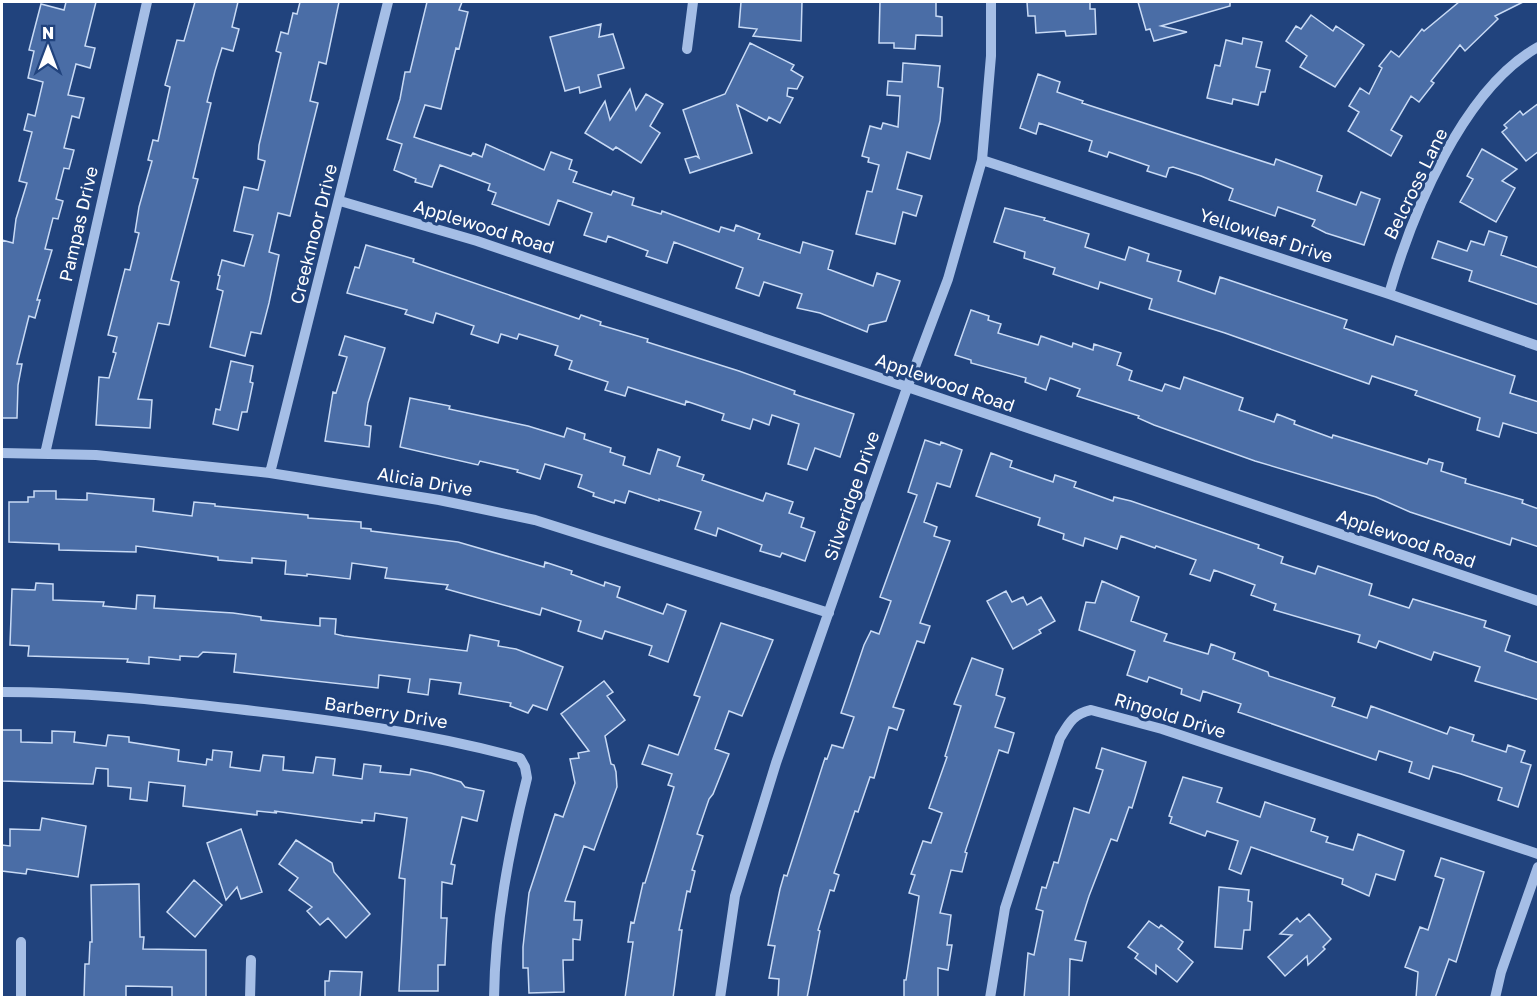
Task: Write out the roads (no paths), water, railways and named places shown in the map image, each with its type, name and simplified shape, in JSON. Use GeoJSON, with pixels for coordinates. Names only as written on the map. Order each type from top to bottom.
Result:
{"type":"FeatureCollection","features":[{"type":"Feature","properties":{"kind":"street","name":"Pampas Drive"},"geometry":{"type":"LineString","coordinates":[[45,454],[147,2]]}},
{"type":"Feature","properties":{"kind":"street","name":"Creekmoor Drive"},"geometry":{"type":"LineString","coordinates":[[270,474],[388,2]]}},
{"type":"Feature","properties":{"kind":"street"},"geometry":{"type":"LineString","coordinates":[[687,49],[693,2]]}},
{"type":"Feature","properties":{"kind":"street","name":"Silveridge Drive"},"geometry":{"type":"LineString","coordinates":[[720,998],[735,896],[776,763],[907,388],[948,279],[982,160],[991,56],[991,2]]}},
{"type":"Feature","properties":{"kind":"street","name":"Belcross Lane"},"geometry":{"type":"LineString","coordinates":[[1389,294],[1403,246],[1444,154],[1472,112],[1499,80],[1539,47]]}},
{"type":"Feature","properties":{"kind":"street","name":"Yellowleaf Drive"},"geometry":{"type":"LineString","coordinates":[[982,160],[1389,294],[1539,346]]}},
{"type":"Feature","properties":{"kind":"street","name":"Applewood Road"},"geometry":{"type":"LineString","coordinates":[[340,201],[477,241],[1539,602]]}},
{"type":"Feature","properties":{"kind":"street","name":"Alicia Drive"},"geometry":{"type":"LineString","coordinates":[[2,453],[96,455],[270,474],[439,500],[535,520],[829,613]]}},
{"type":"Feature","properties":{"kind":"street","name":"Barberry Drive"},"geometry":{"type":"LineString","coordinates":[[2,692],[61,692],[144,699],[332,720],[464,743],[520,758],[527,778],[508,857],[497,936],[494,998]]}},
{"type":"Feature","properties":{"kind":"street","name":"Ringold Drive"},"geometry":{"type":"LineString","coordinates":[[990,998],[1005,908],[1060,738],[1073,716],[1086,711],[1091,710],[1162,729],[1539,854]]}},
{"type":"Feature","properties":{"kind":"street"},"geometry":{"type":"LineString","coordinates":[[1496,998],[1501,972],[1539,867]]}},
{"type":"Feature","properties":{"kind":"street"},"geometry":{"type":"LineString","coordinates":[[21,942],[21,998]]}},
{"type":"Feature","properties":{"kind":"street"},"geometry":{"type":"LineString","coordinates":[[250,998],[251,960]]}}]}
